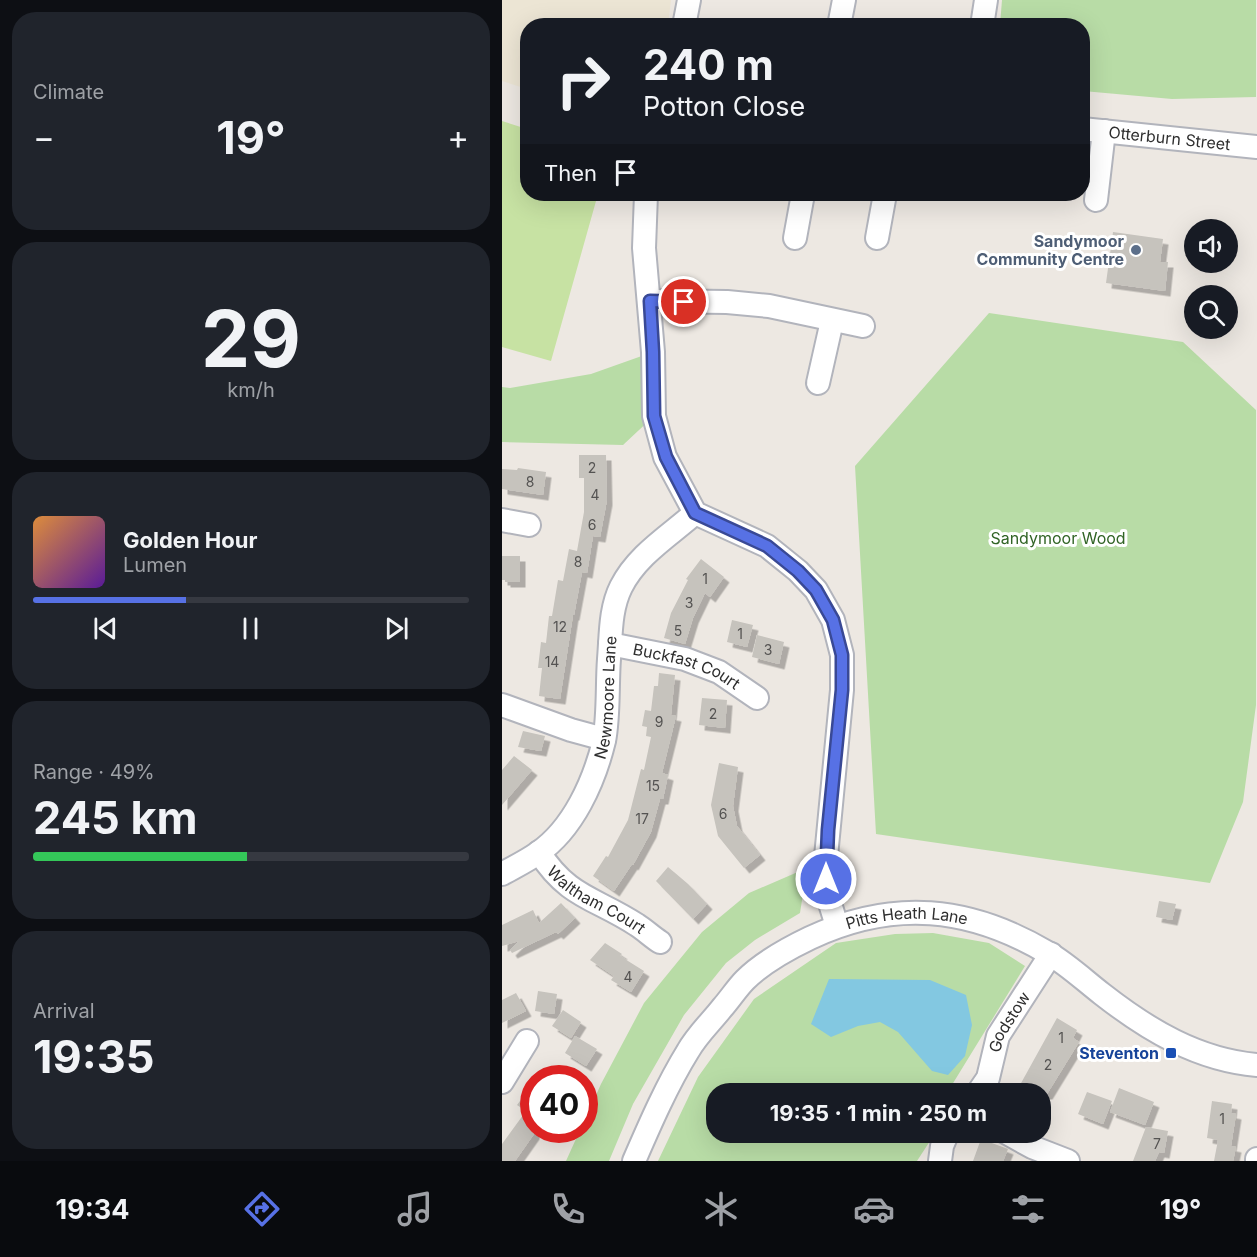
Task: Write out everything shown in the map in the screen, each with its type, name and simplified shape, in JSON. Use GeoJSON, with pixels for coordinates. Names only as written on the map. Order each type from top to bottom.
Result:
{"type":"FeatureCollection","features":[{"type":"Feature","properties":{"kind":"street"},"geometry":{"type":"LineString","coordinates":[[686,18],[689,0]]}},
{"type":"Feature","properties":{"kind":"street"},"geometry":{"type":"LineString","coordinates":[[841,18],[844,0]]}},
{"type":"Feature","properties":{"kind":"street"},"geometry":{"type":"LineString","coordinates":[[983,18],[986,0]]}},
{"type":"Feature","properties":{"kind":"street"},"geometry":{"type":"LineString","coordinates":[[1093,130],[1096,200]]}},
{"type":"Feature","properties":{"kind":"street","name":"Otterburn Street"},"geometry":{"type":"LineString","coordinates":[[1093,130],[1256,147]]}},
{"type":"Feature","properties":{"kind":"street"},"geometry":{"type":"LineString","coordinates":[[646,201],[644,248],[650,301],[654,416],[666,457],[695,513],[767,546],[798,571],[816,590],[833,620],[842,655],[842,690],[825,867],[828,897],[837,926]]}},
{"type":"Feature","properties":{"kind":"street"},"geometry":{"type":"LineString","coordinates":[[795,238],[802,201]]}},
{"type":"Feature","properties":{"kind":"street"},"geometry":{"type":"LineString","coordinates":[[877,238],[884,201]]}},
{"type":"Feature","properties":{"kind":"street"},"geometry":{"type":"LineString","coordinates":[[650,301],[727,302],[769,306],[864,326]]}},
{"type":"Feature","properties":{"kind":"street"},"geometry":{"type":"LineString","coordinates":[[818,383],[832,321]]}},
{"type":"Feature","properties":{"kind":"street","name":"Newmoore Lane"},"geometry":{"type":"LineString","coordinates":[[502,874],[539,852],[558,834],[577,810],[593,778],[604,739],[613,615],[620,588],[633,568],[652,549],[695,513]]}},
{"type":"Feature","properties":{"kind":"street"},"geometry":{"type":"LineString","coordinates":[[502,520],[529,525]]}},
{"type":"Feature","properties":{"kind":"street","name":"Buckfast Court"},"geometry":{"type":"LineString","coordinates":[[610,644],[685,660],[719,672],[757,698]]}},
{"type":"Feature","properties":{"kind":"street"},"geometry":{"type":"LineString","coordinates":[[502,705],[571,730],[604,739]]}},
{"type":"Feature","properties":{"kind":"street","name":"Waltham Court"},"geometry":{"type":"LineString","coordinates":[[539,852],[551,870],[579,895],[637,925],[660,942]]}},
{"type":"Feature","properties":{"kind":"street","name":"Pitts Heath Lane"},"geometry":{"type":"LineString","coordinates":[[634,1161],[688,1049],[745,979],[784,950],[837,926],[881,914],[929,913],[976,920],[1016,934],[1051,954],[1116,1005],[1156,1032],[1195,1052],[1256,1065]]}},
{"type":"Feature","properties":{"kind":"street","name":"Godstow"},"geometry":{"type":"LineString","coordinates":[[985,1083],[988,1078],[998,1036],[1051,954]]}},
{"type":"Feature","properties":{"kind":"street"},"geometry":{"type":"LineString","coordinates":[[502,1082],[528,1041]]}},
{"type":"Feature","properties":{"kind":"street"},"geometry":{"type":"LineString","coordinates":[[940,1161],[943,1143]]}},
{"type":"Feature","properties":{"kind":"street"},"geometry":{"type":"LineString","coordinates":[[1025,1143],[1068,1161]]}},
{"type":"Feature","properties":{"kind":"shaded area"},"geometry":{"type":"Polygon","coordinates":[[[502,0],[671,0],[669,18],[520,18],[520,87],[502,81],[502,0]]]}},
{"type":"Feature","properties":{"kind":"green space"},"geometry":{"type":"Polygon","coordinates":[[[1002,0],[1256,0],[1256,97],[1172,99],[1090,92],[1090,18],[1001,18],[1002,0]]]}},
{"type":"Feature","properties":{"kind":"green space"},"geometry":{"type":"Polygon","coordinates":[[[502,121],[520,127],[520,201],[596,201],[551,361],[502,347],[502,121]]]}},
{"type":"Feature","properties":{"kind":"green space","name":"Sandymoor Wood"},"geometry":{"type":"Polygon","coordinates":[[[989,313],[1183,342],[1256,410],[1256,705],[1243,802],[1210,883],[876,834],[855,466],[989,313]]]}},
{"type":"Feature","properties":{"kind":"green space"},"geometry":{"type":"Polygon","coordinates":[[[653,352],[654,416],[623,445],[502,442],[502,387],[510,388],[591,374],[653,352]]]}},
{"type":"Feature","properties":{"kind":"green space"},"geometry":{"type":"Polygon","coordinates":[[[807,868],[800,913],[755,940],[726,963],[684,1015],[633,1104],[609,1161],[566,1161],[574,1143],[598,1143],[598,1091],[644,1003],[702,932],[749,893],[807,868]]]}},
{"type":"Feature","properties":{"kind":"green space"},"geometry":{"type":"Polygon","coordinates":[[[933,933],[989,943],[1025,966],[953,1083],[706,1083],[706,1143],[929,1143],[917,1161],[658,1161],[698,1077],[754,999],[836,943],[895,934],[933,933]]]}},
{"type":"Feature","properties":{"kind":"water"},"geometry":{"type":"Polygon","coordinates":[[[829,979],[930,980],[966,995],[972,1025],[965,1056],[948,1075],[932,1071],[898,1032],[880,1022],[858,1026],[831,1037],[811,1024],[829,979]]]}},
{"type":"Feature","properties":{"kind":"building","name":"Sandymoor Community Centre"},"geometry":{"type":"Polygon","coordinates":[[[1113,232],[1163,239],[1160,262],[1168,262],[1165,291],[1106,283],[1113,232]]]}},
{"type":"Feature","properties":{"kind":"building"},"geometry":{"type":"Polygon","coordinates":[[[579,455],[606,455],[607,500],[600,537],[593,536],[587,573],[582,572],[560,699],[539,696],[542,668],[538,668],[541,642],[546,643],[549,616],[552,616],[558,580],[563,581],[569,549],[577,551],[584,512],[584,478],[579,478],[579,455]]]}},
{"type":"Feature","properties":{"kind":"building"},"geometry":{"type":"Polygon","coordinates":[[[518,468],[546,472],[543,495],[502,489],[502,469],[517,470],[518,468]]]}},
{"type":"Feature","properties":{"kind":"building"},"geometry":{"type":"Polygon","coordinates":[[[502,556],[520,556],[520,582],[502,580],[502,556]]]}},
{"type":"Feature","properties":{"kind":"building"},"geometry":{"type":"Polygon","coordinates":[[[701,559],[724,577],[710,597],[705,593],[693,618],[685,644],[664,638],[671,613],[688,580],[686,579],[701,559]]]}},
{"type":"Feature","properties":{"kind":"building"},"geometry":{"type":"Polygon","coordinates":[[[732,620],[753,625],[747,647],[727,642],[732,620]]]}},
{"type":"Feature","properties":{"kind":"building"},"geometry":{"type":"Polygon","coordinates":[[[757,635],[784,642],[779,664],[752,657],[757,635]]]}},
{"type":"Feature","properties":{"kind":"building"},"geometry":{"type":"Polygon","coordinates":[[[659,673],[675,675],[671,715],[676,716],[662,773],[668,775],[663,799],[660,799],[651,832],[633,865],[614,891],[593,876],[606,856],[608,857],[628,820],[641,769],[644,770],[651,737],[646,736],[647,727],[642,726],[645,710],[651,711],[654,686],[658,686],[659,673]]]}},
{"type":"Feature","properties":{"kind":"building"},"geometry":{"type":"Polygon","coordinates":[[[702,698],[727,700],[725,728],[699,725],[702,698]]]}},
{"type":"Feature","properties":{"kind":"building"},"geometry":{"type":"Polygon","coordinates":[[[523,731],[545,736],[541,751],[518,747],[523,731]]]}},
{"type":"Feature","properties":{"kind":"building"},"geometry":{"type":"Polygon","coordinates":[[[514,756],[532,770],[502,805],[502,770],[514,756]]]}},
{"type":"Feature","properties":{"kind":"building"},"geometry":{"type":"Polygon","coordinates":[[[719,763],[738,767],[733,806],[737,826],[760,855],[744,868],[718,836],[711,805],[719,763]]]}},
{"type":"Feature","properties":{"kind":"building"},"geometry":{"type":"Polygon","coordinates":[[[668,867],[707,904],[693,919],[656,881],[668,867]]]}},
{"type":"Feature","properties":{"kind":"building"},"geometry":{"type":"Polygon","coordinates":[[[1159,901],[1176,904],[1172,920],[1156,917],[1159,901]]]}},
{"type":"Feature","properties":{"kind":"building"},"geometry":{"type":"Polygon","coordinates":[[[561,903],[575,918],[558,934],[556,932],[512,953],[510,950],[519,941],[502,946],[502,925],[533,910],[539,923],[561,903]]]}},
{"type":"Feature","properties":{"kind":"building"},"geometry":{"type":"Polygon","coordinates":[[[605,943],[622,954],[620,956],[644,971],[631,992],[611,980],[614,976],[590,960],[605,943]]]}},
{"type":"Feature","properties":{"kind":"building"},"geometry":{"type":"Polygon","coordinates":[[[538,991],[557,994],[554,1014],[535,1011],[538,991]]]}},
{"type":"Feature","properties":{"kind":"building"},"geometry":{"type":"Polygon","coordinates":[[[516,993],[526,1011],[502,1023],[502,1000],[516,993]]]}},
{"type":"Feature","properties":{"kind":"building"},"geometry":{"type":"Polygon","coordinates":[[[563,1010],[581,1022],[571,1038],[552,1026],[563,1010]]]}},
{"type":"Feature","properties":{"kind":"building"},"geometry":{"type":"Polygon","coordinates":[[[1057,1018],[1077,1030],[1073,1038],[1079,1042],[1051,1088],[1051,1083],[1021,1083],[1057,1018]]]}},
{"type":"Feature","properties":{"kind":"building"},"geometry":{"type":"Polygon","coordinates":[[[575,1036],[597,1049],[587,1065],[565,1053],[575,1036]]]}},
{"type":"Feature","properties":{"kind":"building"},"geometry":{"type":"Polygon","coordinates":[[[1119,1088],[1154,1102],[1145,1125],[1110,1112],[1119,1088]]]}},
{"type":"Feature","properties":{"kind":"building"},"geometry":{"type":"Polygon","coordinates":[[[1087,1092],[1112,1101],[1103,1124],[1078,1114],[1087,1092]]]}},
{"type":"Feature","properties":{"kind":"building"},"geometry":{"type":"Polygon","coordinates":[[[1212,1101],[1232,1104],[1231,1113],[1236,1114],[1231,1146],[1236,1147],[1233,1161],[1214,1161],[1218,1140],[1207,1138],[1212,1101]]]}},
{"type":"Feature","properties":{"kind":"building"},"geometry":{"type":"Polygon","coordinates":[[[520,1119],[520,1143],[528,1143],[515,1161],[502,1161],[502,1144],[520,1119]]]}},
{"type":"Feature","properties":{"kind":"building"},"geometry":{"type":"Polygon","coordinates":[[[1146,1127],[1168,1131],[1164,1153],[1159,1152],[1155,1161],[1133,1161],[1146,1127]]]}},
{"type":"Feature","properties":{"kind":"building"},"geometry":{"type":"Polygon","coordinates":[[[980,1143],[992,1143],[1008,1149],[1003,1161],[973,1161],[980,1143]]]}},
{"type":"Feature","properties":{"kind":"place","name":"Sandymoor Community Centre"},"geometry":{"type":"Point","coordinates":[1136,250]}},
{"type":"Feature","properties":{"kind":"place","name":"Steventon"},"geometry":{"type":"Point","coordinates":[1171,1053]}},
{"type":"Feature","properties":{"kind":"route"},"geometry":{"type":"LineString","coordinates":[[684,302],[650,301],[654,416],[666,457],[695,513],[767,546],[798,571],[816,590],[833,620],[842,655],[842,690],[828,830],[826,879]]}}]}
